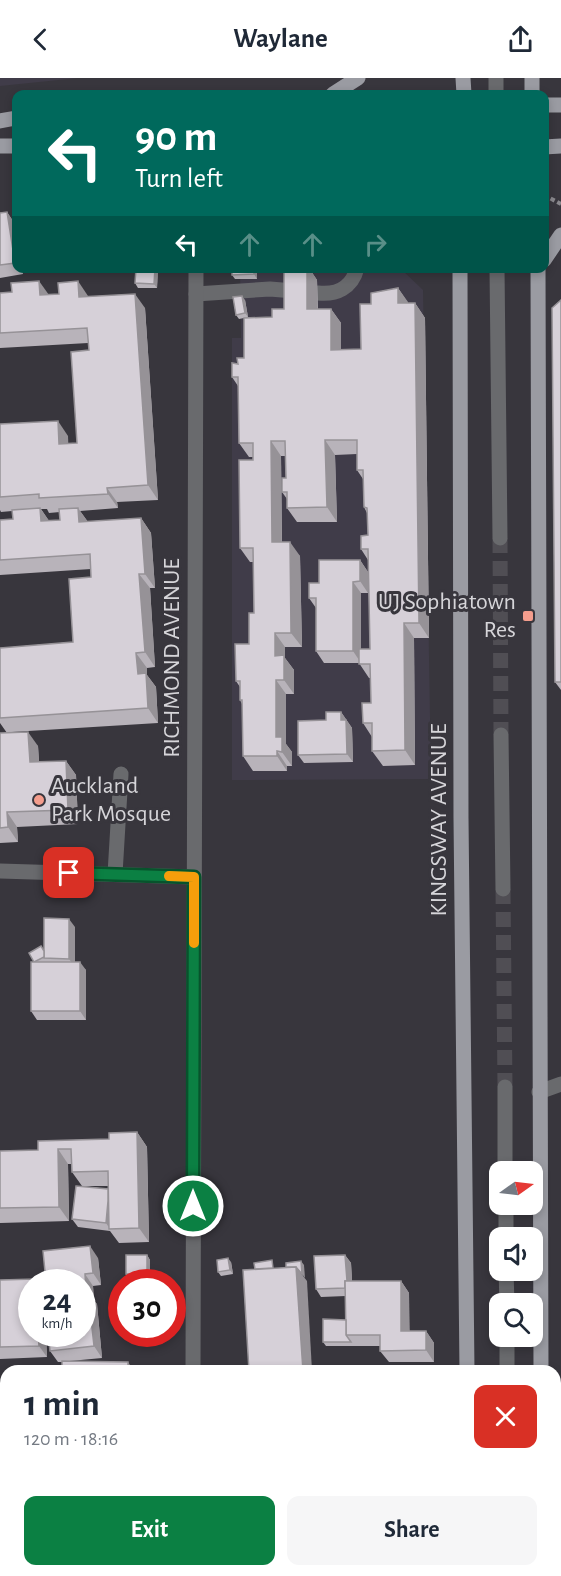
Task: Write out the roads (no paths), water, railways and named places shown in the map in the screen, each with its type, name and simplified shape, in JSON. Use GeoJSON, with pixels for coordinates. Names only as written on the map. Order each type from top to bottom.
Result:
{"type":"FeatureCollection","features":[{"type":"Feature","properties":{"kind":"main road"},"geometry":{"type":"LineString","coordinates":[[339,90],[358,78]]}},
{"type":"Feature","properties":{"kind":"main road"},"geometry":{"type":"LineString","coordinates":[[549,254],[561,236]]}},
{"type":"Feature","properties":{"kind":"main road"},"geometry":{"type":"LineString","coordinates":[[453,273],[460,286]]}},
{"type":"Feature","properties":{"kind":"main road","name":"KINGSWAY AVENUE"},"geometry":{"type":"LineString","coordinates":[[460,273],[461,818],[467,1365]]}},
{"type":"Feature","properties":{"kind":"main road"},"geometry":{"type":"LineString","coordinates":[[540,273],[539,1092],[541,1365]]}},
{"type":"Feature","properties":{"kind":"street","name":"RICHMOND AVENUE"},"geometry":{"type":"LineString","coordinates":[[193,1365],[196,273]]}},
{"type":"Feature","properties":{"kind":"street"},"geometry":{"type":"LineString","coordinates":[[318,293],[329,294],[345,288],[352,282],[355,273]]}},
{"type":"Feature","properties":{"kind":"street"},"geometry":{"type":"LineString","coordinates":[[497,273],[500,538]]}},
{"type":"Feature","properties":{"kind":"street"},"geometry":{"type":"LineString","coordinates":[[196,294],[290,286]]}},
{"type":"Feature","properties":{"kind":"street"},"geometry":{"type":"LineString","coordinates":[[501,735],[503,889]]}},
{"type":"Feature","properties":{"kind":"street"},"geometry":{"type":"LineString","coordinates":[[115,874],[121,774]]}},
{"type":"Feature","properties":{"kind":"street"},"geometry":{"type":"LineString","coordinates":[[0,872],[194,877]]}},
{"type":"Feature","properties":{"kind":"street"},"geometry":{"type":"LineString","coordinates":[[539,1092],[561,1084]]}},
{"type":"Feature","properties":{"kind":"street"},"geometry":{"type":"LineString","coordinates":[[505,1087],[505,1161]]}},
{"type":"Feature","properties":{"kind":"street"},"geometry":{"type":"LineString","coordinates":[[507,1347],[507,1365]]}},
{"type":"Feature","properties":{"kind":"tunnel"},"geometry":{"type":"LineString","coordinates":[[500,538],[501,735]]}},
{"type":"Feature","properties":{"kind":"tunnel"},"geometry":{"type":"LineString","coordinates":[[503,889],[505,1087]]}},
{"type":"Feature","properties":{"kind":"place","name":"UJ Sophiatown Res"},"geometry":{"type":"Point","coordinates":[528,616]}},
{"type":"Feature","properties":{"kind":"place","name":"Auckland Park Mosque"},"geometry":{"type":"Point","coordinates":[39,800]}}]}
